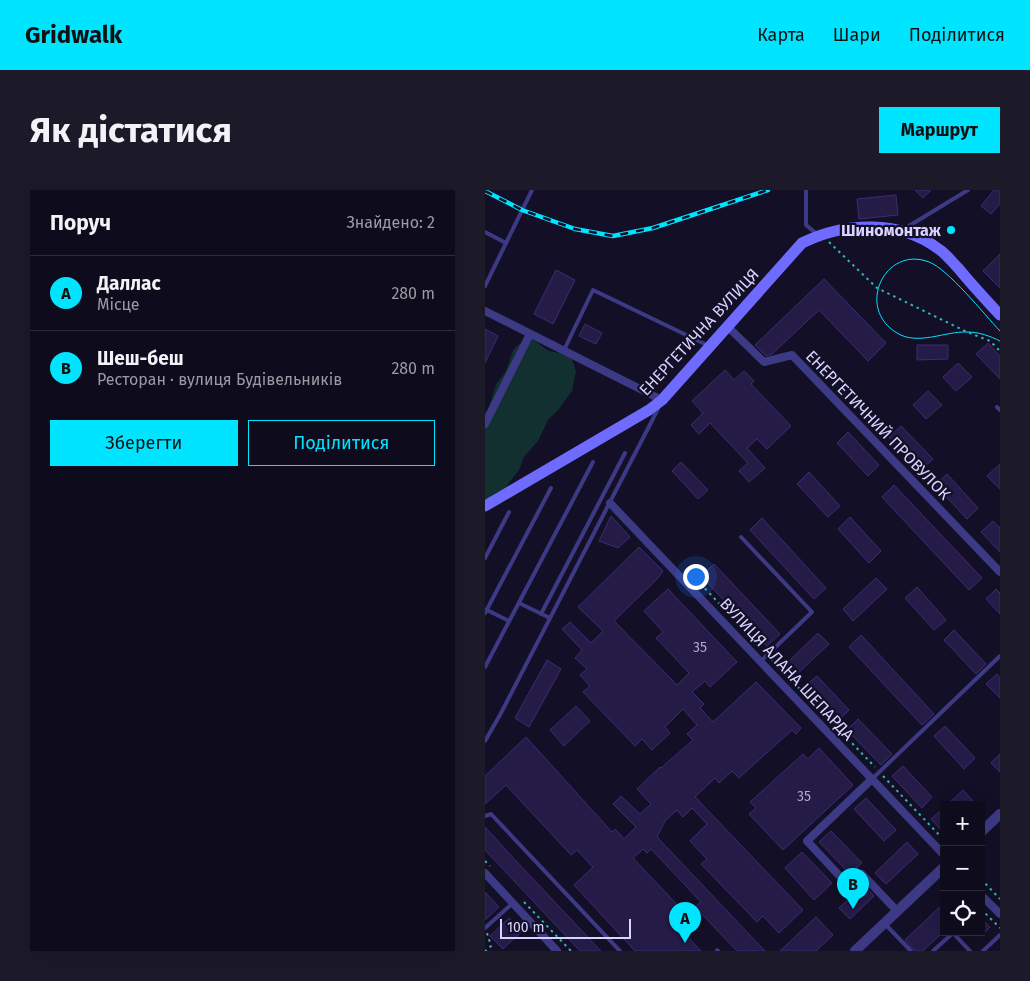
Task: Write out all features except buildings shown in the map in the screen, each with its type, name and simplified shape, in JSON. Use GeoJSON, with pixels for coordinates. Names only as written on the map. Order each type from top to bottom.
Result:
{"type":"FeatureCollection","features":[{"type":"Feature","properties":{"kind":"main road","name":"ЕНЕРГЕТИЧНА ВУЛИЦЯ"},"geometry":{"type":"LineString","coordinates":[[485,506],[649,410],[662,400],[802,243],[847,227],[874,227],[901,231],[924,240],[941,250],[1000,315]]}},
{"type":"Feature","properties":{"kind":"street"},"geometry":{"type":"LineString","coordinates":[[485,310],[662,400]]}},
{"type":"Feature","properties":{"kind":"street","name":"ЕНЕРГЕТИЧНИЙ ПРОВУЛОК"},"geometry":{"type":"LineString","coordinates":[[727,326],[764,362],[792,355],[1000,572]]}},
{"type":"Feature","properties":{"kind":"street"},"geometry":{"type":"LineString","coordinates":[[485,424],[531,334]]}},
{"type":"Feature","properties":{"kind":"street","name":"ВУЛИЦЯ АЛАНА ШЕПАРДА"},"geometry":{"type":"LineString","coordinates":[[610,503],[940,851]]}},
{"type":"Feature","properties":{"kind":"street"},"geometry":{"type":"LineString","coordinates":[[872,779],[807,841],[849,886],[862,874],[897,911]]}},
{"type":"Feature","properties":{"kind":"street"},"geometry":{"type":"LineString","coordinates":[[985,828],[1000,814]]}},
{"type":"Feature","properties":{"kind":"street"},"geometry":{"type":"LineString","coordinates":[[488,871],[513,903],[557,951]]}},
{"type":"Feature","properties":{"kind":"street"},"geometry":{"type":"LineString","coordinates":[[855,951],[940,871]]}},
{"type":"Feature","properties":{"kind":"street"},"geometry":{"type":"LineString","coordinates":[[985,899],[1000,914]]}},
{"type":"Feature","properties":{"kind":"lane"},"geometry":{"type":"LineString","coordinates":[[485,286],[532,190]]}},
{"type":"Feature","properties":{"kind":"lane"},"geometry":{"type":"LineString","coordinates":[[806,190],[806,225],[823,237]]}},
{"type":"Feature","properties":{"kind":"lane"},"geometry":{"type":"LineString","coordinates":[[901,231],[968,190]]}},
{"type":"Feature","properties":{"kind":"lane"},"geometry":{"type":"LineString","coordinates":[[485,232],[506,243]]}},
{"type":"Feature","properties":{"kind":"lane"},"geometry":{"type":"LineString","coordinates":[[563,351],[593,290],[709,346]]}},
{"type":"Feature","properties":{"kind":"lane"},"geometry":{"type":"LineString","coordinates":[[485,741],[662,400]]}},
{"type":"Feature","properties":{"kind":"lane"},"geometry":{"type":"LineString","coordinates":[[541,614],[625,453]]}},
{"type":"Feature","properties":{"kind":"lane"},"geometry":{"type":"LineString","coordinates":[[485,666],[593,462]]}},
{"type":"Feature","properties":{"kind":"lane"},"geometry":{"type":"LineString","coordinates":[[509,621],[486,611],[551,488]]}},
{"type":"Feature","properties":{"kind":"lane"},"geometry":{"type":"LineString","coordinates":[[485,558],[509,512]]}},
{"type":"Feature","properties":{"kind":"lane"},"geometry":{"type":"LineString","coordinates":[[741,537],[812,612],[760,662]]}},
{"type":"Feature","properties":{"kind":"lane"},"geometry":{"type":"LineString","coordinates":[[519,603],[550,618]]}},
{"type":"Feature","properties":{"kind":"lane"},"geometry":{"type":"LineString","coordinates":[[872,779],[1000,656]]}},
{"type":"Feature","properties":{"kind":"lane"},"geometry":{"type":"LineString","coordinates":[[485,816],[491,814],[620,951]]}},
{"type":"Feature","properties":{"kind":"lane"},"geometry":{"type":"LineString","coordinates":[[485,928],[513,903]]}},
{"type":"Feature","properties":{"kind":"lane"},"geometry":{"type":"LineString","coordinates":[[884,923],[911,951]]}},
{"type":"Feature","properties":{"kind":"lane"},"geometry":{"type":"LineString","coordinates":[[933,951],[953,933],[971,951]]}},
{"type":"Feature","properties":{"kind":"lane"},"geometry":{"type":"LineString","coordinates":[[983,951],[1000,936]]}},
{"type":"Feature","properties":{"kind":"path"},"geometry":{"type":"LineString","coordinates":[[823,237],[877,288],[967,332],[990,341],[1000,351]]}},
{"type":"Feature","properties":{"kind":"path"},"geometry":{"type":"LineString","coordinates":[[696,580],[940,836]]}},
{"type":"Feature","properties":{"kind":"path"},"geometry":{"type":"LineString","coordinates":[[485,861],[488,871]]}},
{"type":"Feature","properties":{"kind":"path"},"geometry":{"type":"LineString","coordinates":[[985,883],[1000,899]]}},
{"type":"Feature","properties":{"kind":"path"},"geometry":{"type":"LineString","coordinates":[[518,896],[571,951]]}},
{"type":"Feature","properties":{"kind":"path"},"geometry":{"type":"LineString","coordinates":[[985,913],[1000,928]]}},
{"type":"Feature","properties":{"kind":"path"},"geometry":{"type":"LineString","coordinates":[[485,928],[491,946],[485,950]]}},
{"type":"Feature","properties":{"kind":"green space"},"geometry":{"type":"Polygon","coordinates":[[[532,339],[549,351],[560,353],[572,359],[576,371],[572,391],[548,420],[538,441],[524,457],[519,470],[505,488],[494,494],[485,507],[485,413],[497,383],[505,372],[513,350],[519,344],[532,339]]]}},
{"type":"Feature","properties":{"kind":"tram line"},"geometry":{"type":"LineString","coordinates":[[1000,331],[956,282],[937,266],[929,262],[913,259],[900,262],[888,270],[881,282],[877,295],[878,309],[885,322],[897,333],[905,337],[923,338],[971,332],[1000,341]]}},
{"type":"Feature","properties":{"kind":"railway"},"geometry":{"type":"LineString","coordinates":[[485,191],[522,210],[575,229],[613,236],[653,228],[768,190]]}},
{"type":"Feature","properties":{"kind":"place","name":"Шиномонтаж"},"geometry":{"type":"Point","coordinates":[951,230]}},
{"type":"Feature","properties":{"kind":"place","name":"Шеш-беш"},"geometry":{"type":"Point","coordinates":[853,909]}},
{"type":"Feature","properties":{"kind":"place","name":"Даллас"},"geometry":{"type":"Point","coordinates":[685,943]}}]}
